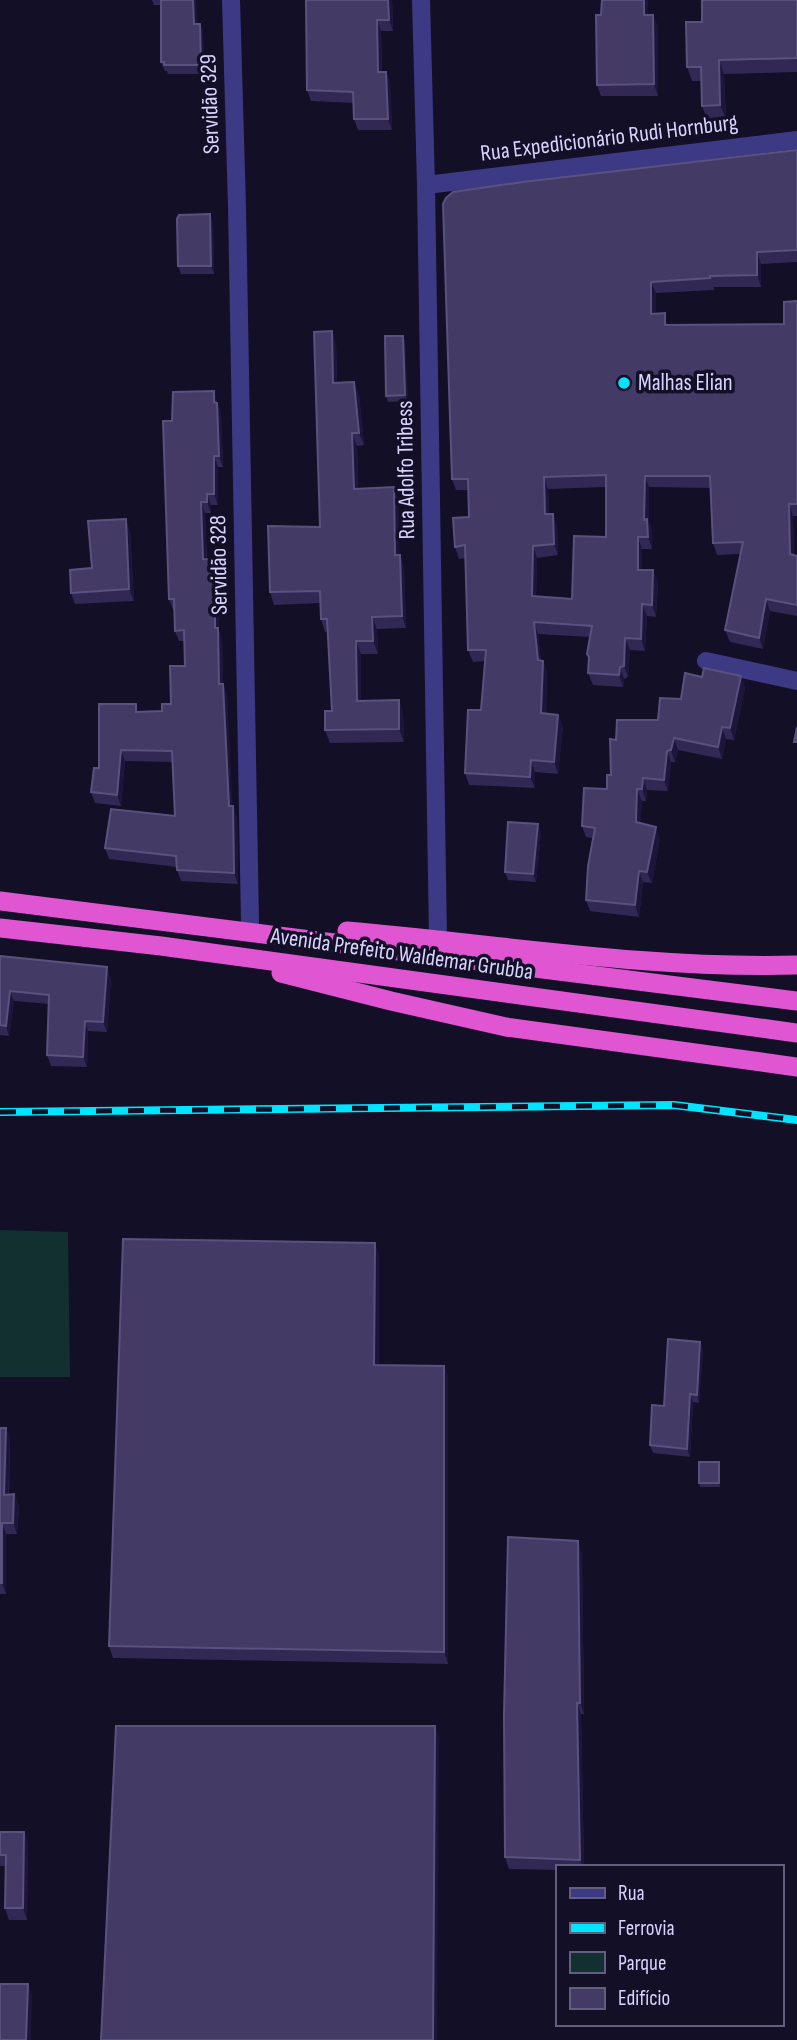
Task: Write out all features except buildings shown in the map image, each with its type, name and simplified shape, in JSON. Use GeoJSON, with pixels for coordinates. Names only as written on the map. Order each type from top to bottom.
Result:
{"type":"FeatureCollection","features":[{"type":"Feature","properties":{"kind":"highway","name":"Avenida Prefeito Waldemar Grubba"},"geometry":{"type":"LineString","coordinates":[[0,901],[797,1001]]}},
{"type":"Feature","properties":{"kind":"highway"},"geometry":{"type":"LineString","coordinates":[[150,919],[250,922],[438,939],[603,958],[712,965],[797,965]]}},
{"type":"Feature","properties":{"kind":"highway","name":"Avenida Prefeito Waldemar Grubba"},"geometry":{"type":"LineString","coordinates":[[0,928],[219,954],[797,1033]]}},
{"type":"Feature","properties":{"kind":"highway"},"geometry":{"type":"LineString","coordinates":[[219,954],[350,991],[506,1027],[797,1067]]}},
{"type":"Feature","properties":{"kind":"street","name":"Servidão 329"},"geometry":{"type":"LineString","coordinates":[[231,0],[237,207]]}},
{"type":"Feature","properties":{"kind":"street","name":"Rua Adolfo Tribess"},"geometry":{"type":"LineString","coordinates":[[421,0],[438,939]]}},
{"type":"Feature","properties":{"kind":"street","name":"Rua Expedicionário Rudi Hornburg"},"geometry":{"type":"LineString","coordinates":[[426,185],[797,140]]}},
{"type":"Feature","properties":{"kind":"street","name":"Servidão 328"},"geometry":{"type":"LineString","coordinates":[[237,207],[250,922]]}},
{"type":"Feature","properties":{"kind":"street"},"geometry":{"type":"LineString","coordinates":[[706,661],[797,681]]}},
{"type":"Feature","properties":{"kind":"green space"},"geometry":{"type":"Polygon","coordinates":[[[0,1230],[68,1232],[70,1377],[0,1377],[0,1230]]]}},
{"type":"Feature","properties":{"kind":"railway"},"geometry":{"type":"LineString","coordinates":[[0,1112],[674,1105],[797,1120]]}},
{"type":"Feature","properties":{"kind":"place","name":"Malhas Elian"},"geometry":{"type":"Point","coordinates":[624,383]}}]}
